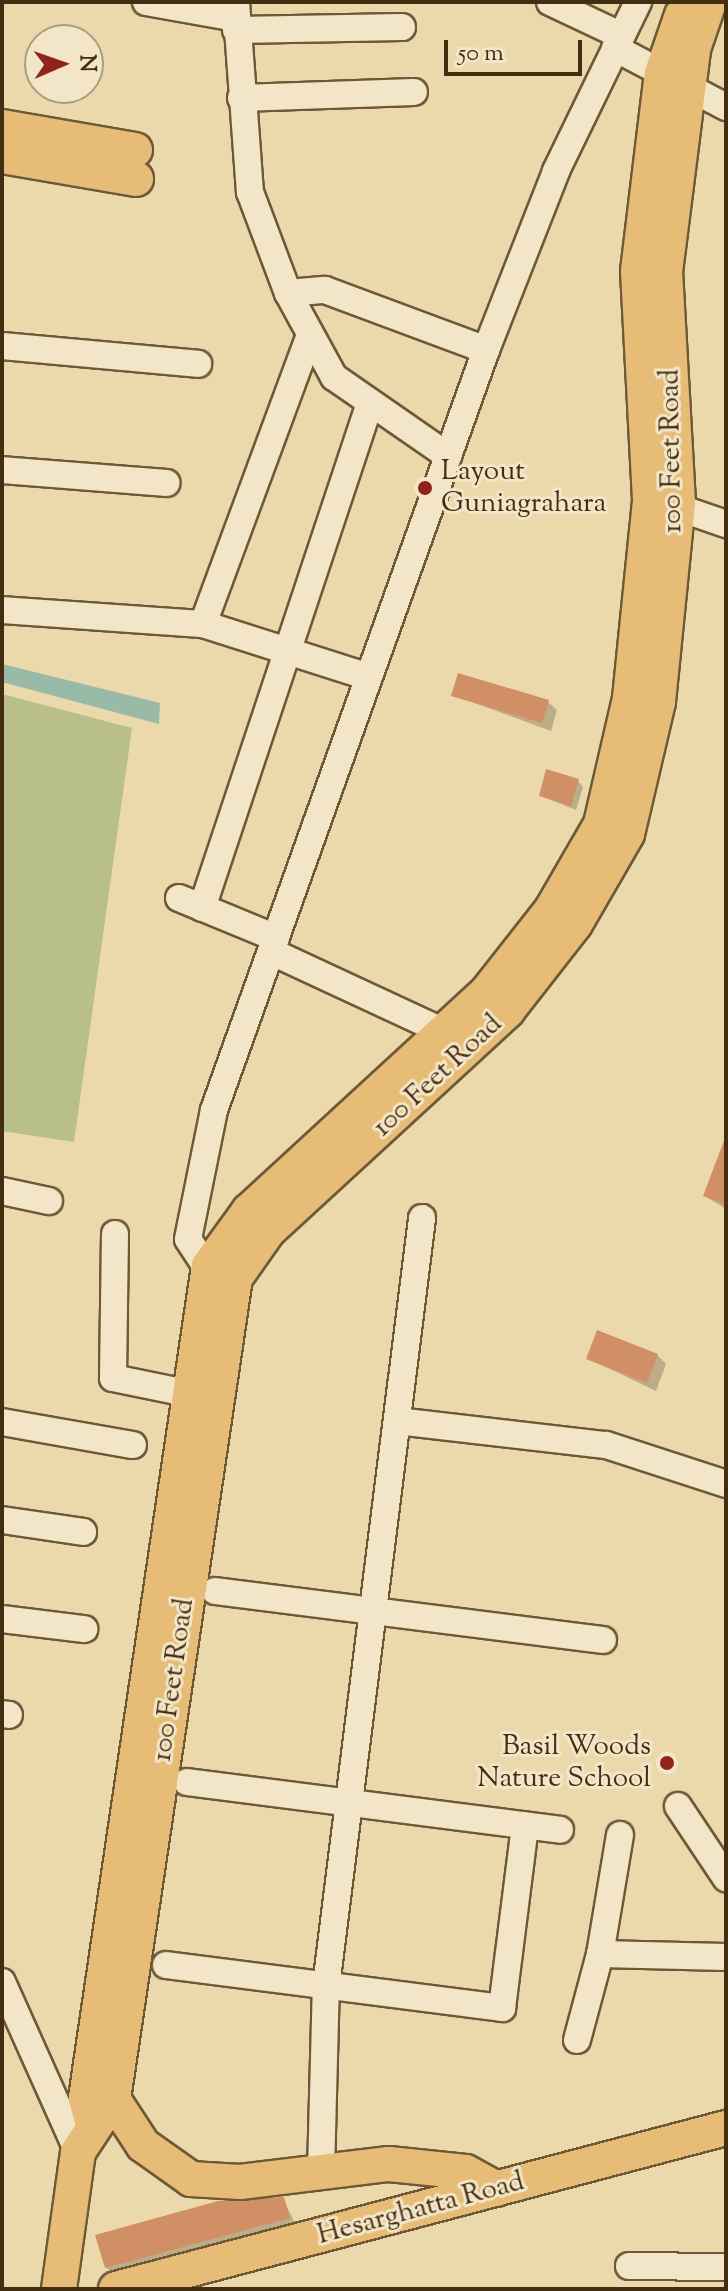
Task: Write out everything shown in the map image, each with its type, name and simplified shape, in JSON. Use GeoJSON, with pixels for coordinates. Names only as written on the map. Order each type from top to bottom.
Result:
{"type":"FeatureCollection","features":[{"type":"Feature","properties":{"kind":"main road","name":"100 Feet Road"},"geometry":{"type":"LineString","coordinates":[[59,2289],[78,2152],[97,2106],[218,1283],[268,1231],[507,1011],[575,924],[627,834],[658,702],[664,502],[665,272],[675,80],[686,2]]}},
{"type":"Feature","properties":{"kind":"main road","name":"100 Feet Road"},"geometry":{"type":"LineString","coordinates":[[675,80],[709,2]]}},
{"type":"Feature","properties":{"kind":"main road"},"geometry":{"type":"LineString","coordinates":[[2,127],[136,165],[2,156]]}},
{"type":"Feature","properties":{"kind":"main road","name":"100 Feet Road"},"geometry":{"type":"LineString","coordinates":[[97,2106],[187,1393],[218,1283],[249,1211],[444,1032],[552,909],[601,824],[630,698],[664,502]]}},
{"type":"Feature","properties":{"kind":"main road"},"geometry":{"type":"LineString","coordinates":[[97,2106],[143,2145],[191,2179],[240,2182],[389,2164],[466,2172],[497,2189]]}},
{"type":"Feature","properties":{"kind":"main road","name":"Hesarghatta Road"},"geometry":{"type":"LineString","coordinates":[[116,2289],[726,2128]]}},
{"type":"Feature","properties":{"kind":"street"},"geometry":{"type":"LineString","coordinates":[[146,2],[236,17],[402,27]]}},
{"type":"Feature","properties":{"kind":"street"},"geometry":{"type":"LineString","coordinates":[[550,2],[675,80],[726,107]]}},
{"type":"Feature","properties":{"kind":"street"},"geometry":{"type":"LineString","coordinates":[[218,1283],[188,1239],[211,1124],[486,350],[556,171],[638,2]]}},
{"type":"Feature","properties":{"kind":"street"},"geometry":{"type":"LineString","coordinates":[[236,17],[250,192],[288,293],[309,338],[334,377],[448,456]]}},
{"type":"Feature","properties":{"kind":"street"},"geometry":{"type":"LineString","coordinates":[[241,98],[414,92]]}},
{"type":"Feature","properties":{"kind":"street"},"geometry":{"type":"LineString","coordinates":[[288,293],[325,290],[486,350]]}},
{"type":"Feature","properties":{"kind":"street"},"geometry":{"type":"LineString","coordinates":[[203,624],[309,338]]}},
{"type":"Feature","properties":{"kind":"street"},"geometry":{"type":"LineString","coordinates":[[2,346],[198,364]]}},
{"type":"Feature","properties":{"kind":"street"},"geometry":{"type":"LineString","coordinates":[[370,403],[191,903],[444,1032]]}},
{"type":"Feature","properties":{"kind":"street"},"geometry":{"type":"LineString","coordinates":[[2,470],[166,483]]}},
{"type":"Feature","properties":{"kind":"street"},"geometry":{"type":"LineString","coordinates":[[664,502],[726,524]]}},
{"type":"Feature","properties":{"kind":"street"},"geometry":{"type":"LineString","coordinates":[[2,610],[203,624],[283,653],[369,677]]}},
{"type":"Feature","properties":{"kind":"street"},"geometry":{"type":"LineString","coordinates":[[2,1191],[49,1201]]}},
{"type":"Feature","properties":{"kind":"street"},"geometry":{"type":"LineString","coordinates":[[321,2172],[326,1986],[422,1218]]}},
{"type":"Feature","properties":{"kind":"street"},"geometry":{"type":"LineString","coordinates":[[115,1234],[113,1378],[187,1393]]}},
{"type":"Feature","properties":{"kind":"street"},"geometry":{"type":"LineString","coordinates":[[397,1421],[606,1445],[726,1484]]}},
{"type":"Feature","properties":{"kind":"street"},"geometry":{"type":"LineString","coordinates":[[2,1422],[133,1445]]}},
{"type":"Feature","properties":{"kind":"street"},"geometry":{"type":"LineString","coordinates":[[2,1520],[83,1532]]}},
{"type":"Feature","properties":{"kind":"street"},"geometry":{"type":"LineString","coordinates":[[215,1591],[603,1640]]}},
{"type":"Feature","properties":{"kind":"street"},"geometry":{"type":"LineString","coordinates":[[2,1619],[84,1629]]}},
{"type":"Feature","properties":{"kind":"street"},"geometry":{"type":"LineString","coordinates":[[187,1782],[560,1830]]}},
{"type":"Feature","properties":{"kind":"street"},"geometry":{"type":"LineString","coordinates":[[678,1806],[726,1878]]}},
{"type":"Feature","properties":{"kind":"street"},"geometry":{"type":"LineString","coordinates":[[166,1965],[502,2008],[525,1825]]}},
{"type":"Feature","properties":{"kind":"street"},"geometry":{"type":"LineString","coordinates":[[577,2040],[600,1954],[620,1835]]}},
{"type":"Feature","properties":{"kind":"street"},"geometry":{"type":"LineString","coordinates":[[600,1954],[726,1957]]}},
{"type":"Feature","properties":{"kind":"street"},"geometry":{"type":"LineString","coordinates":[[2,1982],[78,2152]]}},
{"type":"Feature","properties":{"kind":"street"},"geometry":{"type":"LineString","coordinates":[[629,2266],[726,2267]]}},
{"type":"Feature","properties":{"kind":"green space"},"geometry":{"type":"Polygon","coordinates":[[[2,694],[132,728],[74,1142],[2,1131],[2,694]]]}},
{"type":"Feature","properties":{"kind":"shaded area"},"geometry":{"type":"Polygon","coordinates":[[[2,664],[160,703],[159,724],[2,682],[2,664]]]}},
{"type":"Feature","properties":{"kind":"building"},"geometry":{"type":"Polygon","coordinates":[[[458,673],[549,700],[542,723],[451,696],[458,673]]]}},
{"type":"Feature","properties":{"kind":"building"},"geometry":{"type":"Polygon","coordinates":[[[546,769],[579,779],[571,806],[539,796],[546,769]]]}},
{"type":"Feature","properties":{"kind":"building"},"geometry":{"type":"Polygon","coordinates":[[[726,1138],[726,1205],[703,1196],[726,1138]]]}},
{"type":"Feature","properties":{"kind":"building"},"geometry":{"type":"Polygon","coordinates":[[[597,1330],[658,1354],[647,1383],[586,1359],[597,1330]]]}},
{"type":"Feature","properties":{"kind":"building"},"geometry":{"type":"Polygon","coordinates":[[[284,2197],[290,2218],[105,2268],[95,2235],[218,2201],[284,2197]]]}},
{"type":"Feature","properties":{"kind":"place","name":"Layout Guniagrahara"},"geometry":{"type":"Point","coordinates":[425,488]}},
{"type":"Feature","properties":{"kind":"place","name":"Basil Woods Nature School"},"geometry":{"type":"Point","coordinates":[667,1763]}}]}
